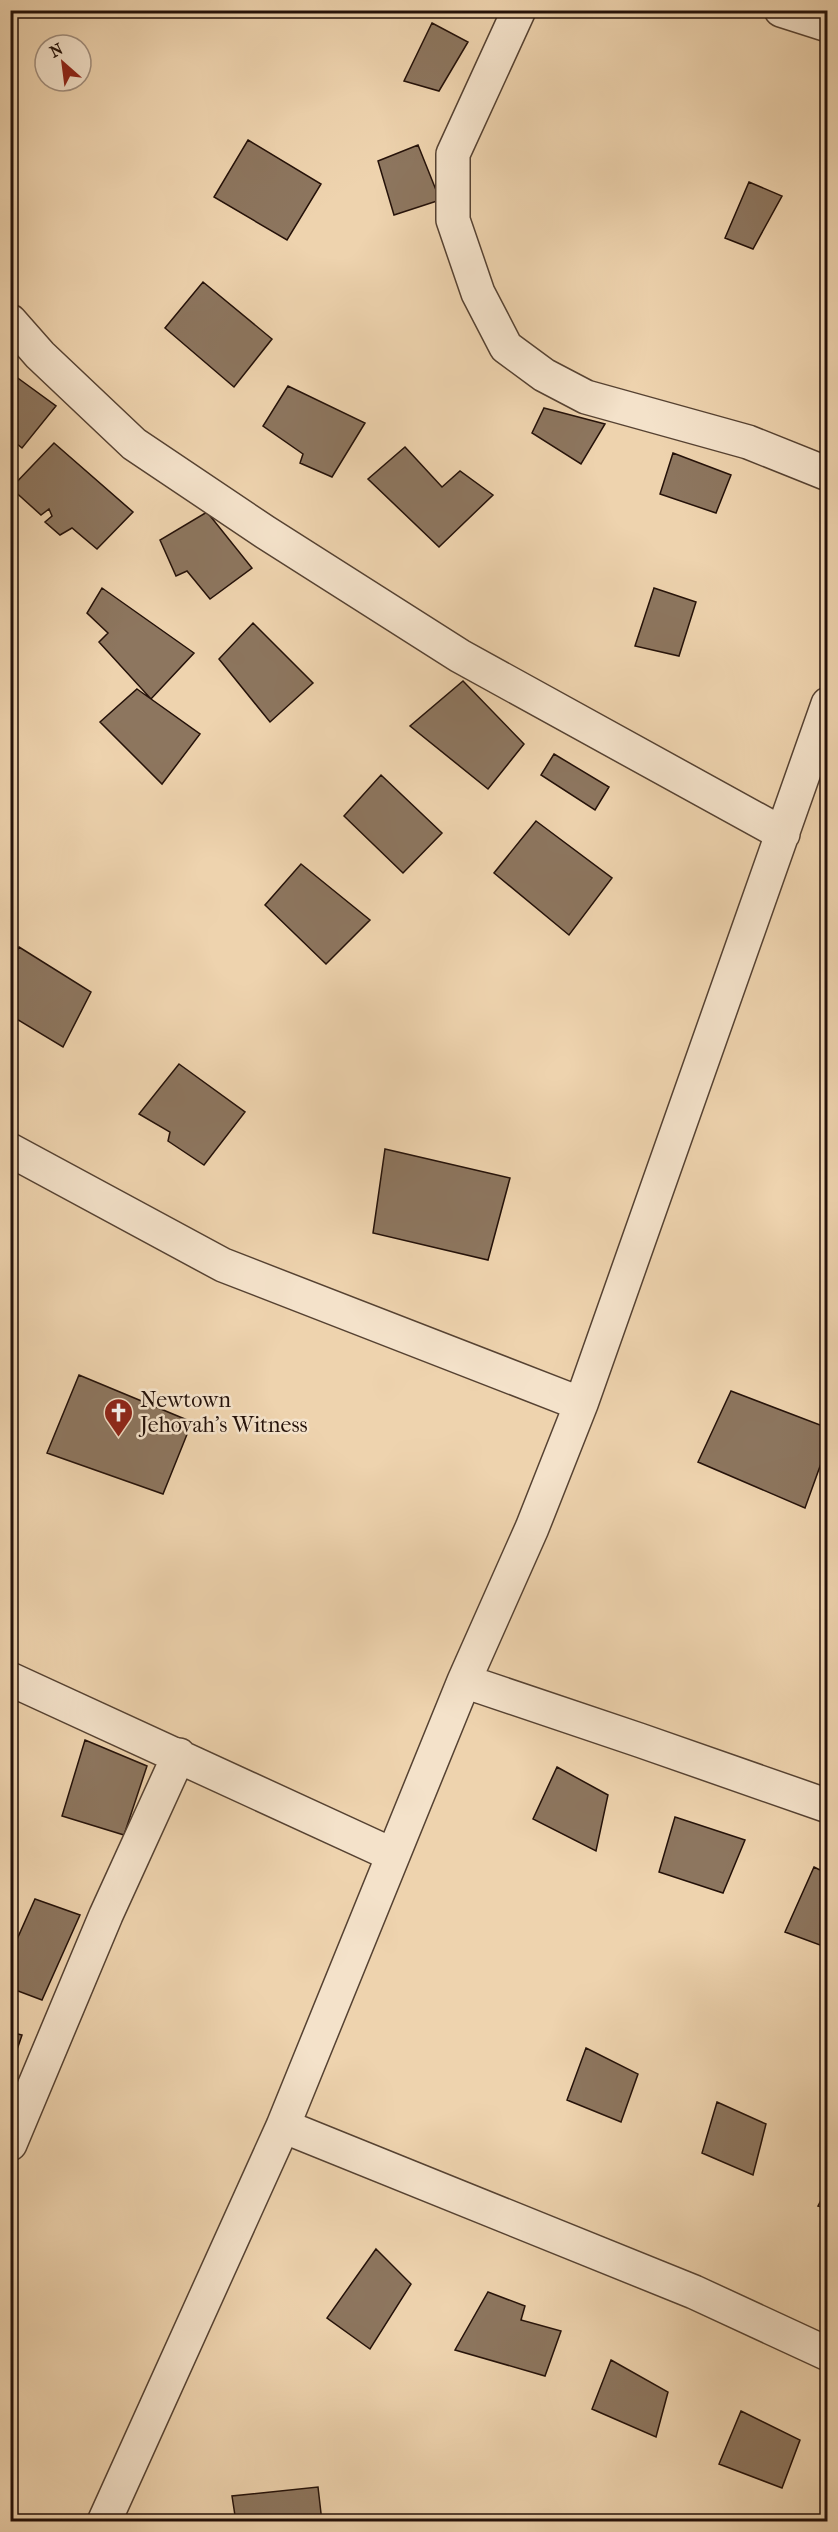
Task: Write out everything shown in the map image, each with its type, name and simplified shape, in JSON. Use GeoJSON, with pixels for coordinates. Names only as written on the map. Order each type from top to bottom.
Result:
{"type":"FeatureCollection","features":[{"type":"Feature","properties":{"kind":"street"},"geometry":{"type":"LineString","coordinates":[[519,10],[453,154],[453,220],[478,293],[506,347],[544,375],[586,397],[748,442],[828,474]]}},
{"type":"Feature","properties":{"kind":"street"},"geometry":{"type":"LineString","coordinates":[[781,10],[828,25]]}},
{"type":"Feature","properties":{"kind":"street"},"geometry":{"type":"LineString","coordinates":[[10,321],[40,355],[134,444],[265,532],[460,656],[783,834]]}},
{"type":"Feature","properties":{"kind":"street"},"geometry":{"type":"LineString","coordinates":[[104,2522],[283,2126],[464,1682],[532,1528],[581,1404],[828,704]]}},
{"type":"Feature","properties":{"kind":"street"},"geometry":{"type":"LineString","coordinates":[[10,1150],[223,1265],[581,1404]]}},
{"type":"Feature","properties":{"kind":"street"},"geometry":{"type":"LineString","coordinates":[[10,1679],[393,1855]]}},
{"type":"Feature","properties":{"kind":"street"},"geometry":{"type":"LineString","coordinates":[[464,1682],[828,1806]]}},
{"type":"Feature","properties":{"kind":"street"},"geometry":{"type":"LineString","coordinates":[[10,2144],[106,1915],[179,1755]]}},
{"type":"Feature","properties":{"kind":"street"},"geometry":{"type":"LineString","coordinates":[[283,2126],[694,2292],[828,2354]]}},
{"type":"Feature","properties":{"kind":"building"},"geometry":{"type":"Polygon","coordinates":[[[432,23],[468,42],[439,91],[404,81],[432,23]]]}},
{"type":"Feature","properties":{"kind":"building"},"geometry":{"type":"Polygon","coordinates":[[[248,140],[321,184],[287,240],[214,197],[248,140]]]}},
{"type":"Feature","properties":{"kind":"building"},"geometry":{"type":"Polygon","coordinates":[[[418,145],[440,200],[394,215],[378,161],[418,145]]]}},
{"type":"Feature","properties":{"kind":"building"},"geometry":{"type":"Polygon","coordinates":[[[749,182],[782,196],[753,249],[725,238],[749,182]]]}},
{"type":"Feature","properties":{"kind":"building"},"geometry":{"type":"Polygon","coordinates":[[[203,282],[272,339],[234,387],[165,328],[203,282]]]}},
{"type":"Feature","properties":{"kind":"building"},"geometry":{"type":"Polygon","coordinates":[[[15,376],[56,406],[22,448],[10,438],[10,383],[15,376]]]}},
{"type":"Feature","properties":{"kind":"building"},"geometry":{"type":"Polygon","coordinates":[[[288,386],[365,423],[332,477],[300,463],[303,454],[263,426],[288,386]]]}},
{"type":"Feature","properties":{"kind":"building"},"geometry":{"type":"Polygon","coordinates":[[[544,408],[605,424],[581,464],[532,433],[544,408]]]}},
{"type":"Feature","properties":{"kind":"building"},"geometry":{"type":"Polygon","coordinates":[[[54,443],[133,512],[97,549],[72,528],[60,535],[45,522],[52,516],[49,509],[41,515],[11,488],[54,443]]]}},
{"type":"Feature","properties":{"kind":"building"},"geometry":{"type":"Polygon","coordinates":[[[405,447],[442,487],[460,471],[493,495],[439,547],[368,479],[405,447]]]}},
{"type":"Feature","properties":{"kind":"building"},"geometry":{"type":"Polygon","coordinates":[[[673,453],[731,475],[716,513],[660,494],[673,453]]]}},
{"type":"Feature","properties":{"kind":"building"},"geometry":{"type":"Polygon","coordinates":[[[207,512],[252,568],[210,599],[187,571],[176,576],[160,540],[207,512]]]}},
{"type":"Feature","properties":{"kind":"building"},"geometry":{"type":"Polygon","coordinates":[[[102,588],[194,653],[151,699],[99,642],[108,633],[87,613],[102,588]]]}},
{"type":"Feature","properties":{"kind":"building"},"geometry":{"type":"Polygon","coordinates":[[[654,588],[696,602],[679,656],[635,646],[654,588]]]}},
{"type":"Feature","properties":{"kind":"building"},"geometry":{"type":"Polygon","coordinates":[[[253,623],[313,683],[270,722],[219,659],[253,623]]]}},
{"type":"Feature","properties":{"kind":"building"},"geometry":{"type":"Polygon","coordinates":[[[463,681],[524,744],[488,789],[410,726],[463,681]]]}},
{"type":"Feature","properties":{"kind":"building"},"geometry":{"type":"Polygon","coordinates":[[[137,689],[200,734],[162,784],[100,722],[137,689]]]}},
{"type":"Feature","properties":{"kind":"building"},"geometry":{"type":"Polygon","coordinates":[[[554,754],[609,787],[595,810],[541,775],[554,754]]]}},
{"type":"Feature","properties":{"kind":"building"},"geometry":{"type":"Polygon","coordinates":[[[381,775],[442,833],[403,873],[344,816],[381,775]]]}},
{"type":"Feature","properties":{"kind":"building"},"geometry":{"type":"Polygon","coordinates":[[[536,821],[612,878],[569,935],[494,873],[536,821]]]}},
{"type":"Feature","properties":{"kind":"building"},"geometry":{"type":"Polygon","coordinates":[[[301,864],[370,920],[326,964],[265,905],[301,864]]]}},
{"type":"Feature","properties":{"kind":"building"},"geometry":{"type":"Polygon","coordinates":[[[19,947],[91,992],[63,1047],[10,1015],[10,965],[19,947]]]}},
{"type":"Feature","properties":{"kind":"building"},"geometry":{"type":"Polygon","coordinates":[[[179,1064],[245,1112],[204,1165],[168,1141],[170,1132],[139,1114],[179,1064]]]}},
{"type":"Feature","properties":{"kind":"building"},"geometry":{"type":"Polygon","coordinates":[[[385,1149],[510,1178],[488,1260],[373,1233],[385,1149]]]}},
{"type":"Feature","properties":{"kind":"building","name":"Newtown Jehovah's Witness"},"geometry":{"type":"Polygon","coordinates":[[[79,1375],[192,1422],[163,1494],[47,1453],[79,1375]]]}},
{"type":"Feature","properties":{"kind":"building"},"geometry":{"type":"Polygon","coordinates":[[[731,1391],[828,1428],[828,1444],[805,1508],[698,1462],[731,1391]]]}},
{"type":"Feature","properties":{"kind":"building"},"geometry":{"type":"Polygon","coordinates":[[[85,1740],[147,1766],[124,1835],[62,1816],[85,1740]]]}},
{"type":"Feature","properties":{"kind":"building"},"geometry":{"type":"Polygon","coordinates":[[[557,1767],[608,1795],[596,1851],[533,1819],[557,1767]]]}},
{"type":"Feature","properties":{"kind":"building"},"geometry":{"type":"Polygon","coordinates":[[[675,1817],[745,1840],[723,1893],[659,1872],[675,1817]]]}},
{"type":"Feature","properties":{"kind":"building"},"geometry":{"type":"Polygon","coordinates":[[[814,1867],[828,1874],[828,1948],[785,1932],[814,1867]]]}},
{"type":"Feature","properties":{"kind":"building"},"geometry":{"type":"Polygon","coordinates":[[[35,1899],[80,1915],[42,2000],[10,1988],[10,1955],[35,1899]]]}},
{"type":"Feature","properties":{"kind":"building"},"geometry":{"type":"Polygon","coordinates":[[[10,2032],[22,2035],[10,2070],[10,2032]]]}},
{"type":"Feature","properties":{"kind":"building"},"geometry":{"type":"Polygon","coordinates":[[[586,2048],[638,2074],[621,2122],[567,2100],[586,2048]]]}},
{"type":"Feature","properties":{"kind":"building"},"geometry":{"type":"Polygon","coordinates":[[[717,2102],[766,2124],[753,2175],[702,2153],[717,2102]]]}},
{"type":"Feature","properties":{"kind":"building"},"geometry":{"type":"Polygon","coordinates":[[[828,2187],[828,2209],[818,2206],[828,2187]]]}},
{"type":"Feature","properties":{"kind":"building"},"geometry":{"type":"Polygon","coordinates":[[[376,2249],[411,2284],[370,2349],[327,2318],[376,2249]]]}},
{"type":"Feature","properties":{"kind":"building"},"geometry":{"type":"Polygon","coordinates":[[[488,2292],[525,2306],[521,2320],[561,2331],[545,2376],[455,2350],[488,2292]]]}},
{"type":"Feature","properties":{"kind":"building"},"geometry":{"type":"Polygon","coordinates":[[[611,2360],[668,2392],[656,2437],[592,2409],[611,2360]]]}},
{"type":"Feature","properties":{"kind":"building"},"geometry":{"type":"Polygon","coordinates":[[[741,2411],[800,2440],[782,2488],[719,2464],[741,2411]]]}},
{"type":"Feature","properties":{"kind":"building"},"geometry":{"type":"Polygon","coordinates":[[[318,2487],[322,2522],[236,2522],[232,2496],[318,2487]]]}},
{"type":"Feature","properties":{"kind":"place","name":"Newtown Jehovah's Witness"},"geometry":{"type":"Point","coordinates":[119,1438]}}]}
